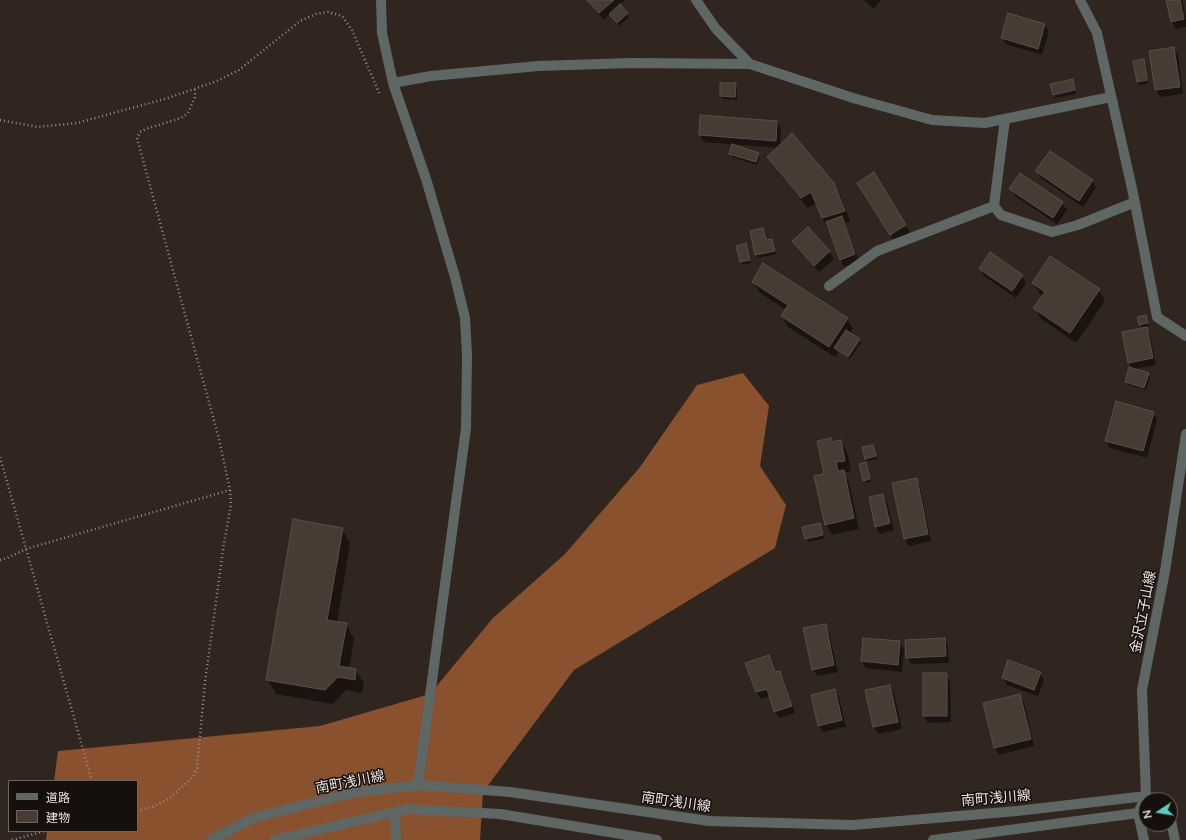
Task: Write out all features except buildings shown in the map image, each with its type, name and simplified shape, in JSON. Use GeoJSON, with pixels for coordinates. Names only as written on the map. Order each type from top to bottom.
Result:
{"type":"FeatureCollection","features":[{"type":"Feature","properties":{"kind":"street"},"geometry":{"type":"LineString","coordinates":[[381,0],[382,33],[393,83],[426,179],[455,276],[465,318],[467,355],[466,428],[418,785]]}},
{"type":"Feature","properties":{"kind":"street"},"geometry":{"type":"LineString","coordinates":[[696,0],[716,29],[750,64]]}},
{"type":"Feature","properties":{"kind":"street"},"geometry":{"type":"LineString","coordinates":[[1080,0],[1097,33],[1134,202],[1157,318],[1186,336]]}},
{"type":"Feature","properties":{"kind":"street"},"geometry":{"type":"LineString","coordinates":[[393,83],[431,76],[538,66],[631,63],[750,64],[853,98],[932,120],[985,123],[1111,98]]}},
{"type":"Feature","properties":{"kind":"street"},"geometry":{"type":"LineString","coordinates":[[1005,119],[994,206],[1001,215],[1052,232],[1078,225],[1134,202]]}},
{"type":"Feature","properties":{"kind":"street"},"geometry":{"type":"LineString","coordinates":[[829,286],[877,251],[994,206]]}},
{"type":"Feature","properties":{"kind":"street","name":"金沢立子山線"},"geometry":{"type":"LineString","coordinates":[[1148,792],[1142,690],[1165,571],[1186,434]]}},
{"type":"Feature","properties":{"kind":"street","name":"南町浅川線"},"geometry":{"type":"LineString","coordinates":[[211,840],[256,817],[352,793],[418,785],[510,792],[710,821],[845,825],[1017,811],[1138,799]]}},
{"type":"Feature","properties":{"kind":"street"},"geometry":{"type":"LineString","coordinates":[[274,840],[408,809],[500,814],[657,840]]}},
{"type":"Feature","properties":{"kind":"street"},"geometry":{"type":"LineString","coordinates":[[395,812],[396,840]]}},
{"type":"Feature","properties":{"kind":"street"},"geometry":{"type":"LineString","coordinates":[[933,840],[1138,814]]}},
{"type":"Feature","properties":{"kind":"path"},"geometry":{"type":"LineString","coordinates":[[0,120],[38,127],[77,123],[168,98],[217,81],[239,70],[300,21],[316,14],[328,12],[342,16],[352,30],[381,97]]}},
{"type":"Feature","properties":{"kind":"path"},"geometry":{"type":"LineString","coordinates":[[138,811],[152,807],[170,798],[193,777],[197,768],[205,682],[224,543],[231,505],[230,490],[219,439],[137,138],[140,132],[146,129],[181,118],[188,113],[194,102],[195,89]]}},
{"type":"Feature","properties":{"kind":"path"},"geometry":{"type":"LineString","coordinates":[[0,457],[92,780]]}},
{"type":"Feature","properties":{"kind":"path"},"geometry":{"type":"LineString","coordinates":[[0,560],[26,549],[230,490]]}},
{"type":"Feature","properties":{"kind":"path"},"geometry":{"type":"LineString","coordinates":[[12,840],[41,832]]}},
{"type":"Feature","properties":{"kind":"shaded area"},"geometry":{"type":"Polygon","coordinates":[[[743,373],[769,406],[760,466],[786,505],[775,548],[574,670],[483,792],[480,840],[46,840],[47,832],[138,832],[138,780],[54,780],[58,751],[320,726],[430,694],[493,618],[565,554],[640,467],[697,385],[743,373]]]}}]}
